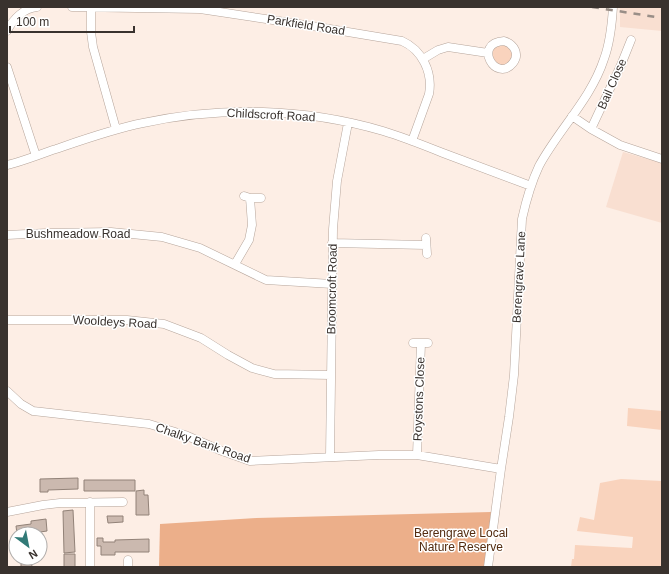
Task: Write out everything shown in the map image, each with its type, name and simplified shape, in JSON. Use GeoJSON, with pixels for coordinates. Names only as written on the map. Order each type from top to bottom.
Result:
{"type":"FeatureCollection","features":[{"type":"Feature","properties":{"kind":"street"},"geometry":{"type":"LineString","coordinates":[[7,31],[10,25],[20,14],[37,7]]}},
{"type":"Feature","properties":{"kind":"street","name":"Parkfield Road"},"geometry":{"type":"LineString","coordinates":[[72,7],[200,9],[399,41],[411,46],[418,53],[423,59],[429,75],[429,94],[412,141]]}},
{"type":"Feature","properties":{"kind":"street","name":"Berengrave Lane"},"geometry":{"type":"LineString","coordinates":[[488,567],[514,375],[522,219],[525,203],[530,186],[539,166],[591,88],[604,58],[611,30],[613,7]]}},
{"type":"Feature","properties":{"kind":"street"},"geometry":{"type":"LineString","coordinates":[[91,8],[91,32],[93,47],[116,129]]}},
{"type":"Feature","properties":{"kind":"street","name":"Bail Close"},"geometry":{"type":"LineString","coordinates":[[591,128],[618,72],[631,40]]}},
{"type":"Feature","properties":{"kind":"street"},"geometry":{"type":"LineString","coordinates":[[423,59],[438,50],[448,47],[488,53]]}},
{"type":"Feature","properties":{"kind":"street"},"geometry":{"type":"LineString","coordinates":[[7,68],[36,156]]}},
{"type":"Feature","properties":{"kind":"street","name":"Childscroft Road"},"geometry":{"type":"LineString","coordinates":[[7,165],[116,129],[154,120],[205,113],[240,111],[326,118],[382,131],[530,186]]}},
{"type":"Feature","properties":{"kind":"street"},"geometry":{"type":"LineString","coordinates":[[572,116],[620,145],[662,157]]}},
{"type":"Feature","properties":{"kind":"street","name":"Broomcroft Road"},"geometry":{"type":"LineString","coordinates":[[330,457],[332,243],[337,181],[348,123]]}},
{"type":"Feature","properties":{"kind":"street"},"geometry":{"type":"LineString","coordinates":[[235,264],[249,240],[252,225],[247,197],[261,198]]}},
{"type":"Feature","properties":{"kind":"street","name":"Bushmeadow Road"},"geometry":{"type":"LineString","coordinates":[[7,235],[111,232],[162,237],[200,248],[266,280],[332,284]]}},
{"type":"Feature","properties":{"kind":"street"},"geometry":{"type":"LineString","coordinates":[[332,243],[426,242],[426,254]]}},
{"type":"Feature","properties":{"kind":"street","name":"Wooldeys Road"},"geometry":{"type":"LineString","coordinates":[[7,320],[127,320],[164,324],[201,338],[252,368],[274,374],[331,375]]}},
{"type":"Feature","properties":{"kind":"street","name":"Roystons Close"},"geometry":{"type":"LineString","coordinates":[[417,455],[421,343]]}},
{"type":"Feature","properties":{"kind":"street","name":"Chalky Bank Road"},"geometry":{"type":"LineString","coordinates":[[7,391],[21,404],[33,411],[149,424],[185,435],[250,461],[379,455],[417,455],[501,469]]}},
{"type":"Feature","properties":{"kind":"street"},"geometry":{"type":"LineString","coordinates":[[7,512],[60,502],[123,502]]}},
{"type":"Feature","properties":{"kind":"street"},"geometry":{"type":"LineString","coordinates":[[90,502],[90,567]]}},
{"type":"Feature","properties":{"kind":"shaded area"},"geometry":{"type":"Polygon","coordinates":[[[620,7],[662,7],[662,31],[620,27],[620,7]]]}},
{"type":"Feature","properties":{"kind":"shaded area"},"geometry":{"type":"Polygon","coordinates":[[[504,44],[513,51],[511,62],[501,66],[493,61],[493,49],[504,44]]]}},
{"type":"Feature","properties":{"kind":"shaded area"},"geometry":{"type":"Polygon","coordinates":[[[623,152],[662,163],[662,223],[606,207],[623,152]]]}},
{"type":"Feature","properties":{"kind":"shaded area"},"geometry":{"type":"Polygon","coordinates":[[[628,408],[662,411],[662,430],[627,426],[628,408]]]}},
{"type":"Feature","properties":{"kind":"shaded area"},"geometry":{"type":"Polygon","coordinates":[[[621,479],[662,481],[662,567],[571,567],[572,559],[574,559],[575,545],[632,548],[633,537],[577,531],[580,517],[594,520],[600,483],[621,479]]]}},
{"type":"Feature","properties":{"kind":"green space","name":"Berengrave Local Nature Reserve"},"geometry":{"type":"Polygon","coordinates":[[[491,512],[485,567],[159,567],[160,524],[256,518],[491,512]]]}},
{"type":"Feature","properties":{"kind":"building"},"geometry":{"type":"Polygon","coordinates":[[[78,478],[78,489],[48,490],[48,492],[40,492],[40,479],[78,478]]]}},
{"type":"Feature","properties":{"kind":"building"},"geometry":{"type":"Polygon","coordinates":[[[84,480],[135,480],[135,491],[84,491],[84,480]]]}},
{"type":"Feature","properties":{"kind":"building"},"geometry":{"type":"Polygon","coordinates":[[[144,490],[144,495],[148,495],[149,515],[136,515],[136,491],[144,490]]]}},
{"type":"Feature","properties":{"kind":"building"},"geometry":{"type":"Polygon","coordinates":[[[73,510],[75,552],[64,553],[63,511],[73,510]]]}},
{"type":"Feature","properties":{"kind":"building"},"geometry":{"type":"Polygon","coordinates":[[[107,516],[123,516],[123,522],[108,523],[107,516]]]}},
{"type":"Feature","properties":{"kind":"building"},"geometry":{"type":"Polygon","coordinates":[[[46,519],[47,526],[16,526],[31,524],[31,521],[46,519]]]}},
{"type":"Feature","properties":{"kind":"building"},"geometry":{"type":"Polygon","coordinates":[[[97,538],[103,538],[103,542],[115,542],[115,540],[149,539],[149,552],[115,552],[115,555],[101,555],[101,546],[97,546],[97,538]]]}},
{"type":"Feature","properties":{"kind":"building"},"geometry":{"type":"Polygon","coordinates":[[[64,554],[75,554],[75,567],[64,567],[64,554]]]}},
{"type":"Feature","properties":{"kind":"building"},"geometry":{"type":"Polygon","coordinates":[[[32,566],[32,567],[21,567],[32,566]]]}},
{"type":"Feature","properties":{"kind":"railway"},"geometry":{"type":"LineString","coordinates":[[592,7],[662,18]]}}]}
